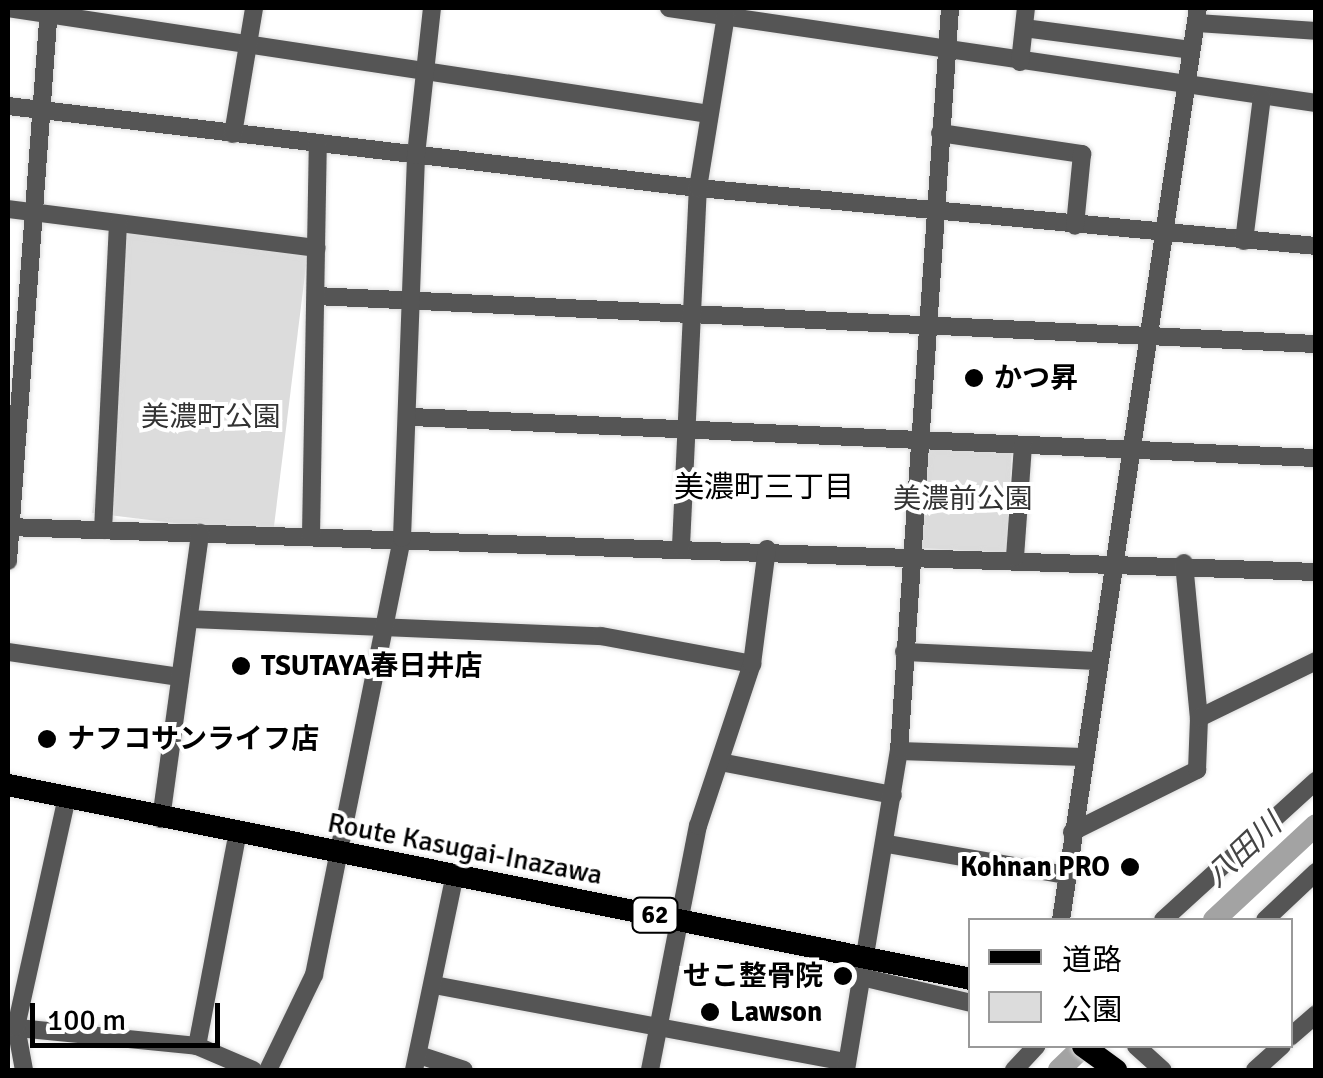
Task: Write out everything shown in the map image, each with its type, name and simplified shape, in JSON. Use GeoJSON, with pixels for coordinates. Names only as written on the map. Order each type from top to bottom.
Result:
{"type":"FeatureCollection","features":[{"type":"Feature","properties":{"kind":"main road","name":"Route Kasugai-Inazawa"},"geometry":{"type":"LineString","coordinates":[[8,785],[454,879],[867,953],[968,978]]}},
{"type":"Feature","properties":{"kind":"main road"},"geometry":{"type":"LineString","coordinates":[[1089,1050],[1116,1070]]}},
{"type":"Feature","properties":{"kind":"street"},"geometry":{"type":"LineString","coordinates":[[8,8],[49,11],[709,114]]}},
{"type":"Feature","properties":{"kind":"street"},"geometry":{"type":"LineString","coordinates":[[233,134],[254,8]]}},
{"type":"Feature","properties":{"kind":"street"},"geometry":{"type":"LineString","coordinates":[[268,1070],[314,975],[402,538],[412,416],[416,155],[422,72],[432,8]]}},
{"type":"Feature","properties":{"kind":"street"},"geometry":{"type":"LineString","coordinates":[[669,8],[1181,89],[1316,103]]}},
{"type":"Feature","properties":{"kind":"street"},"geometry":{"type":"LineString","coordinates":[[434,985],[847,1066],[886,844],[898,750],[950,8]]}},
{"type":"Feature","properties":{"kind":"street"},"geometry":{"type":"LineString","coordinates":[[1020,62],[1026,8]]}},
{"type":"Feature","properties":{"kind":"street"},"geometry":{"type":"LineString","coordinates":[[8,562],[17,290],[30,212],[35,109],[49,11]]}},
{"type":"Feature","properties":{"kind":"street"},"geometry":{"type":"LineString","coordinates":[[1060,918],[1158,235],[1181,89],[1198,15],[1316,31]]}},
{"type":"Feature","properties":{"kind":"street"},"geometry":{"type":"LineString","coordinates":[[682,546],[698,188],[726,16]]}},
{"type":"Feature","properties":{"kind":"street"},"geometry":{"type":"LineString","coordinates":[[1024,28],[1191,50]]}},
{"type":"Feature","properties":{"kind":"street"},"geometry":{"type":"LineString","coordinates":[[1244,241],[1262,98]]}},
{"type":"Feature","properties":{"kind":"street"},"geometry":{"type":"LineString","coordinates":[[8,106],[698,188],[1158,235],[1316,246]]}},
{"type":"Feature","properties":{"kind":"street"},"geometry":{"type":"LineString","coordinates":[[940,133],[1082,154],[1075,226]]}},
{"type":"Feature","properties":{"kind":"street"},"geometry":{"type":"LineString","coordinates":[[311,535],[318,144]]}},
{"type":"Feature","properties":{"kind":"street"},"geometry":{"type":"LineString","coordinates":[[8,209],[317,248]]}},
{"type":"Feature","properties":{"kind":"street"},"geometry":{"type":"LineString","coordinates":[[103,530],[118,224]]}},
{"type":"Feature","properties":{"kind":"street"},"geometry":{"type":"LineString","coordinates":[[316,296],[926,322],[1316,344]]}},
{"type":"Feature","properties":{"kind":"street"},"geometry":{"type":"LineString","coordinates":[[412,416],[1316,458]]}},
{"type":"Feature","properties":{"kind":"street"},"geometry":{"type":"LineString","coordinates":[[1015,558],[1023,446]]}},
{"type":"Feature","properties":{"kind":"street"},"geometry":{"type":"LineString","coordinates":[[11,527],[1184,563],[1316,572]]}},
{"type":"Feature","properties":{"kind":"street"},"geometry":{"type":"LineString","coordinates":[[161,820],[200,533]]}},
{"type":"Feature","properties":{"kind":"street"},"geometry":{"type":"LineString","coordinates":[[650,1070],[677,919],[720,762],[752,664],[766,549]]}},
{"type":"Feature","properties":{"kind":"street"},"geometry":{"type":"LineString","coordinates":[[1072,832],[1196,770],[1199,718],[1184,563]]}},
{"type":"Feature","properties":{"kind":"street"},"geometry":{"type":"LineString","coordinates":[[188,620],[383,633],[602,636],[752,664]]}},
{"type":"Feature","properties":{"kind":"street"},"geometry":{"type":"LineString","coordinates":[[8,652],[180,677]]}},
{"type":"Feature","properties":{"kind":"street"},"geometry":{"type":"LineString","coordinates":[[904,652],[1098,661]]}},
{"type":"Feature","properties":{"kind":"street"},"geometry":{"type":"LineString","coordinates":[[1199,718],[1316,661]]}},
{"type":"Feature","properties":{"kind":"street"},"geometry":{"type":"LineString","coordinates":[[898,750],[1084,757]]}},
{"type":"Feature","properties":{"kind":"street"},"geometry":{"type":"LineString","coordinates":[[720,762],[893,795]]}},
{"type":"Feature","properties":{"kind":"street"},"geometry":{"type":"LineString","coordinates":[[1165,918],[1316,781]]}},
{"type":"Feature","properties":{"kind":"street"},"geometry":{"type":"LineString","coordinates":[[24,1070],[12,1027],[68,797]]}},
{"type":"Feature","properties":{"kind":"street"},"geometry":{"type":"LineString","coordinates":[[198,1046],[237,836]]}},
{"type":"Feature","properties":{"kind":"street"},"geometry":{"type":"LineString","coordinates":[[886,844],[1066,875]]}},
{"type":"Feature","properties":{"kind":"street"},"geometry":{"type":"LineString","coordinates":[[1267,918],[1316,872]]}},
{"type":"Feature","properties":{"kind":"street"},"geometry":{"type":"LineString","coordinates":[[454,879],[418,1063],[464,1070]]}},
{"type":"Feature","properties":{"kind":"street"},"geometry":{"type":"LineString","coordinates":[[862,978],[968,1003]]}},
{"type":"Feature","properties":{"kind":"street"},"geometry":{"type":"LineString","coordinates":[[1293,1034],[1316,1014]]}},
{"type":"Feature","properties":{"kind":"street"},"geometry":{"type":"LineString","coordinates":[[12,1027],[198,1046],[254,1070]]}},
{"type":"Feature","properties":{"kind":"street"},"geometry":{"type":"LineString","coordinates":[[1014,1070],[1034,1048]]}},
{"type":"Feature","properties":{"kind":"street"},"geometry":{"type":"LineString","coordinates":[[1138,1048],[1163,1070]]}},
{"type":"Feature","properties":{"kind":"street"},"geometry":{"type":"LineString","coordinates":[[1255,1070],[1280,1048]]}},
{"type":"Feature","properties":{"kind":"green space","name":"美濃町公園"},"geometry":{"type":"Polygon","coordinates":[[[127,230],[308,252],[273,535],[92,513],[127,230]]]}},
{"type":"Feature","properties":{"kind":"green space","name":"美濃前公園"},"geometry":{"type":"Polygon","coordinates":[[[922,445],[1012,450],[1006,553],[917,548],[922,445]]]}},
{"type":"Feature","properties":{"kind":"waterway","name":"八田川"},"geometry":{"type":"LineString","coordinates":[[1216,918],[1316,825]]}},
{"type":"Feature","properties":{"kind":"waterway","name":"八田川"},"geometry":{"type":"LineString","coordinates":[[1059,1070],[1082,1048]]}},
{"type":"Feature","properties":{"kind":"place","name":"かつ昇"},"geometry":{"type":"Point","coordinates":[974,378]}},
{"type":"Feature","properties":{"kind":"place","name":"TSUTAYA春日井店"},"geometry":{"type":"Point","coordinates":[241,666]}},
{"type":"Feature","properties":{"kind":"place","name":"ナフコサンライフ店"},"geometry":{"type":"Point","coordinates":[47,739]}},
{"type":"Feature","properties":{"kind":"place","name":"Kohnan PRO"},"geometry":{"type":"Point","coordinates":[1130,867]}},
{"type":"Feature","properties":{"kind":"place","name":"せこ整骨院"},"geometry":{"type":"Point","coordinates":[843,976]}},
{"type":"Feature","properties":{"kind":"place","name":"Lawson"},"geometry":{"type":"Point","coordinates":[710,1012]}},
{"type":"Feature","properties":{"kind":"district","name":"美濃町三丁目"},"geometry":{"type":"Point","coordinates":[764,488]}}]}
